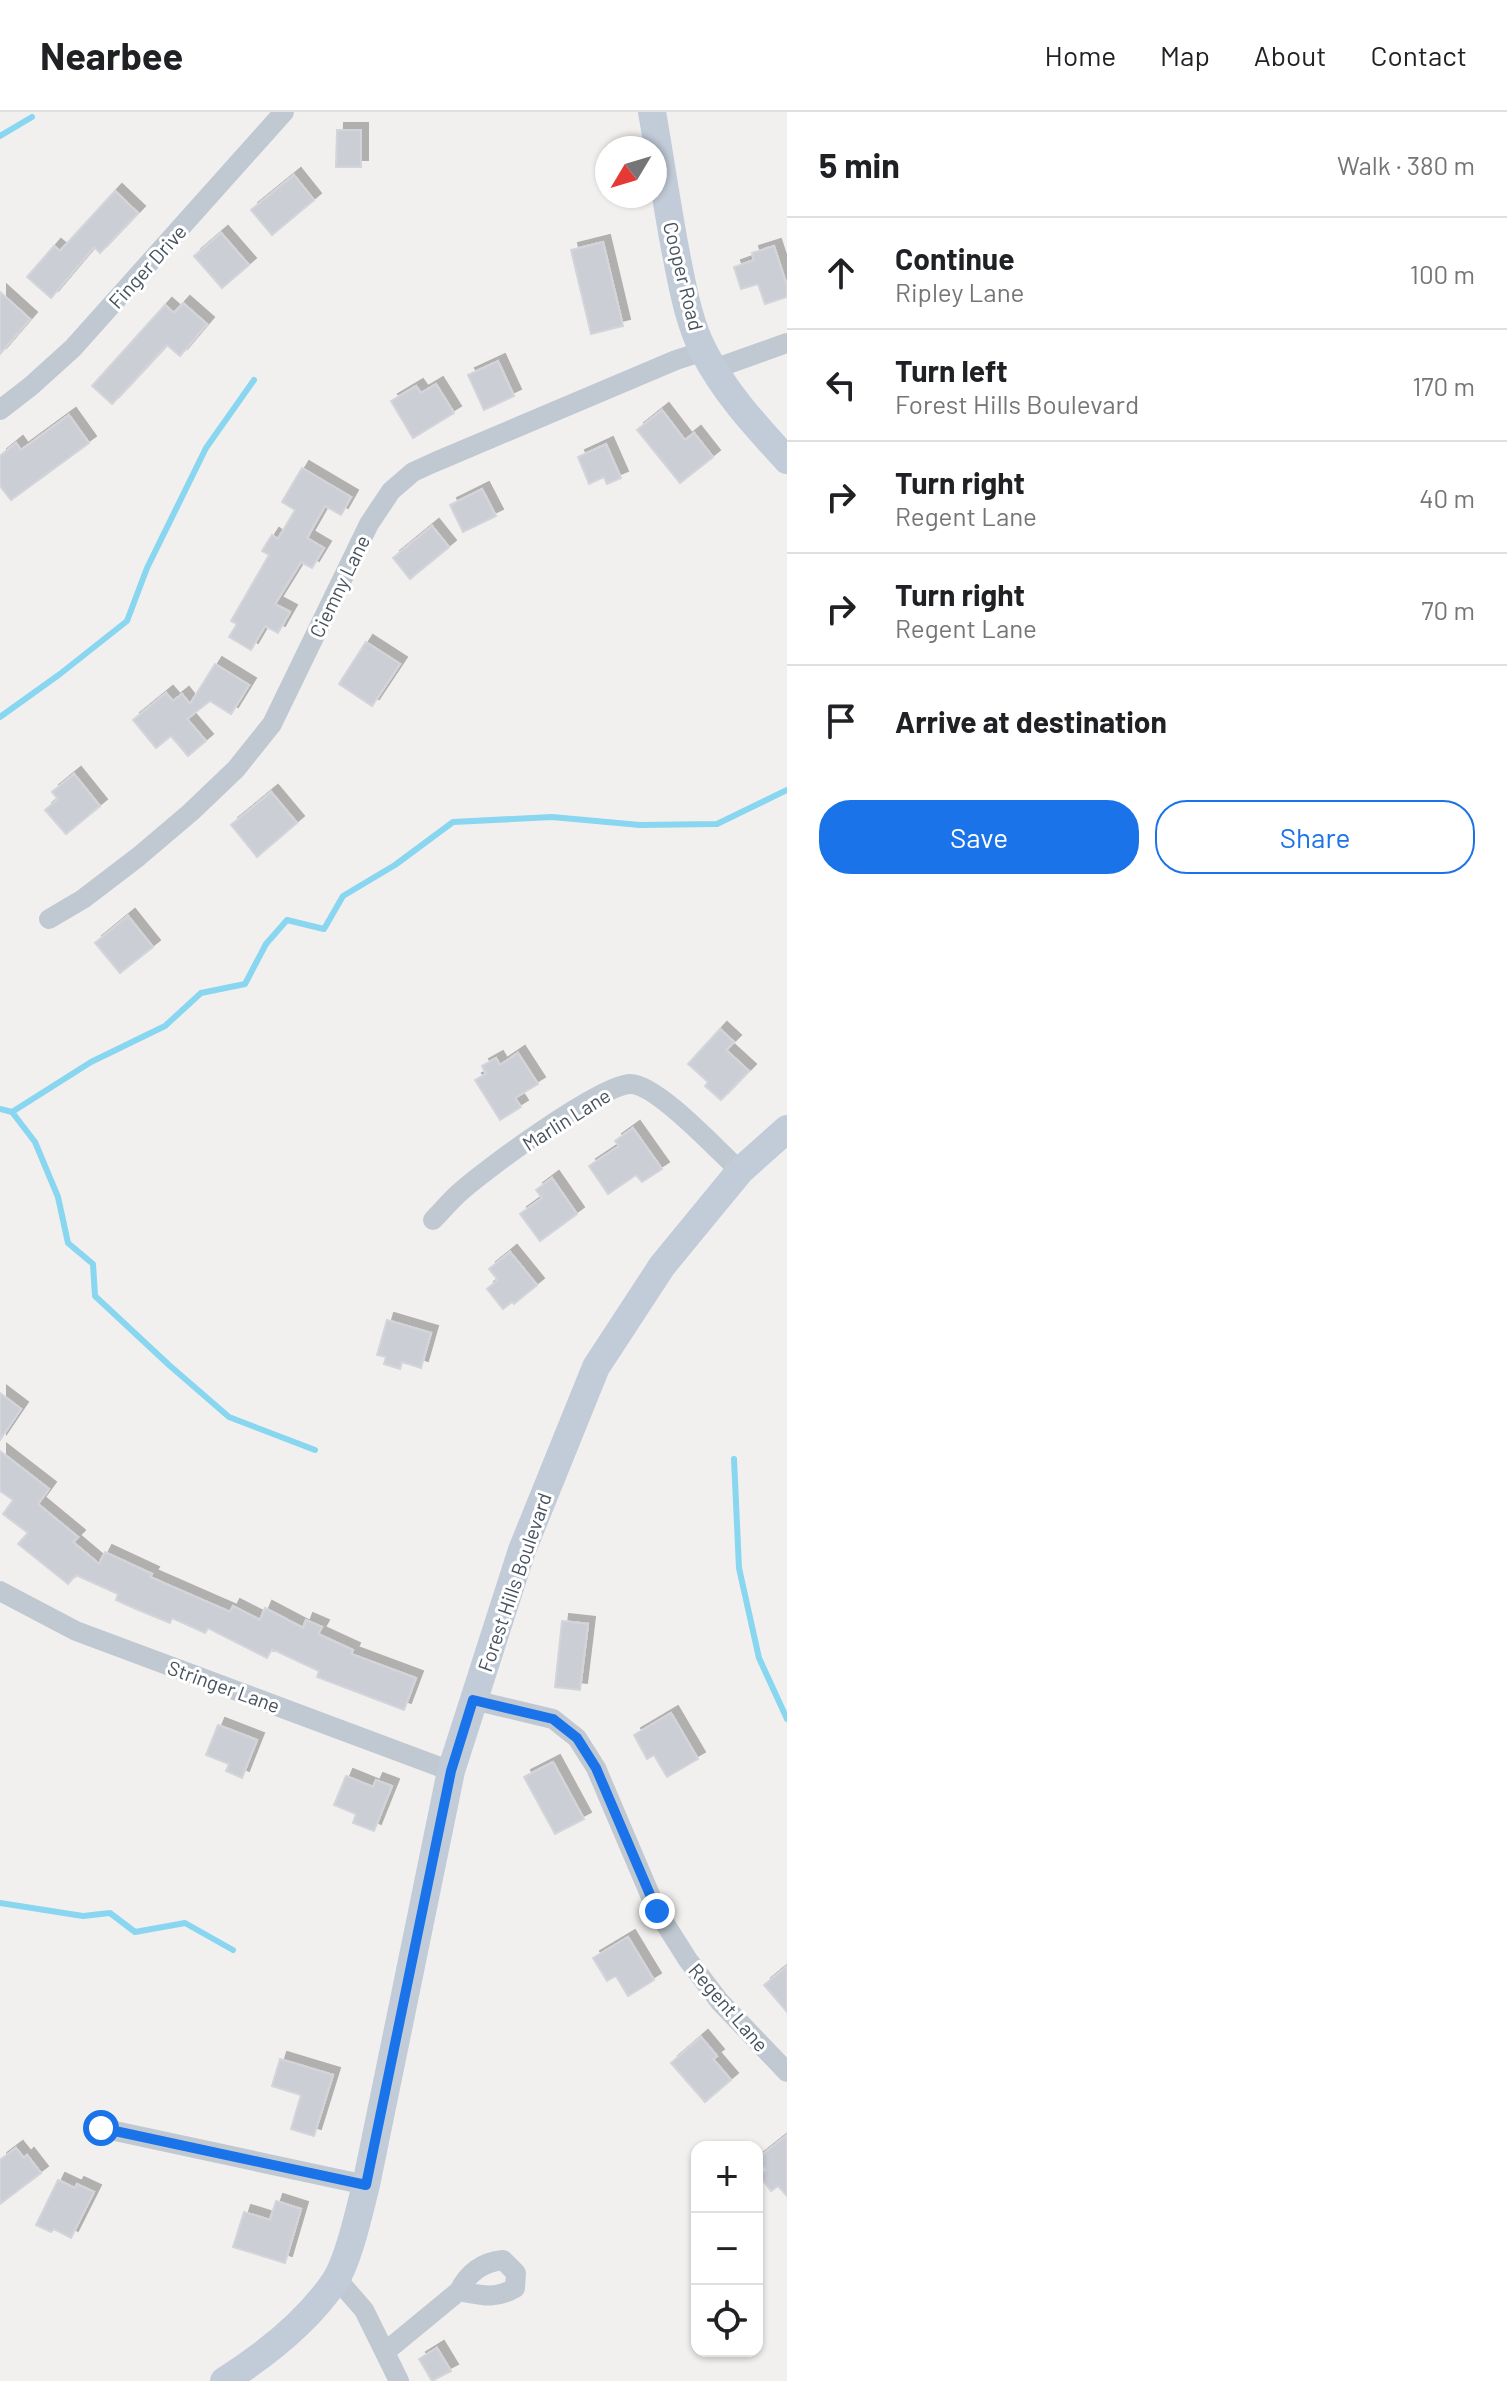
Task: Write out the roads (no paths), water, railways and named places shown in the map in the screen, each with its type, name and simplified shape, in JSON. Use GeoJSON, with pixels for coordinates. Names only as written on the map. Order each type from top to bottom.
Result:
{"type":"FeatureCollection","features":[{"type":"Feature","properties":{"kind":"main road","name":"Cooper Road"},"geometry":{"type":"LineString","coordinates":[[652,112],[670,224],[692,322],[709,360],[744,413],[787,460]]}},
{"type":"Feature","properties":{"kind":"main road","name":"Forest Hills Boulevard"},"geometry":{"type":"LineString","coordinates":[[224,2381],[247,2366],[308,2314],[337,2279],[354,2233],[451,1771],[522,1550],[596,1367],[662,1266],[740,1171],[787,1129]]}},
{"type":"Feature","properties":{"kind":"street","name":"Finger Drive"},"geometry":{"type":"LineString","coordinates":[[0,410],[73,348],[284,112]]}},
{"type":"Feature","properties":{"kind":"street","name":"Ciemny Lane"},"geometry":{"type":"LineString","coordinates":[[49,919],[83,899],[138,857],[236,769],[272,724],[369,524],[391,491],[413,472],[676,360],[709,360],[787,343]]}},
{"type":"Feature","properties":{"kind":"street","name":"Marlin Lane"},"geometry":{"type":"LineString","coordinates":[[433,1220],[489,1168],[603,1092],[631,1084],[651,1091],[669,1105],[740,1171]]}},
{"type":"Feature","properties":{"kind":"street","name":"Stringer Lane"},"geometry":{"type":"LineString","coordinates":[[0,1591],[76,1631],[451,1771]]}},
{"type":"Feature","properties":{"kind":"street","name":"Regent Lane"},"geometry":{"type":"LineString","coordinates":[[473,1700],[553,1719],[577,1738],[596,1768],[657,1911],[680,1948],[720,2002],[787,2072]]}},
{"type":"Feature","properties":{"kind":"street"},"geometry":{"type":"LineString","coordinates":[[101,2128],[366,2185]]}},
{"type":"Feature","properties":{"kind":"street"},"geometry":{"type":"LineString","coordinates":[[337,2279],[364,2310],[399,2381]]}},
{"type":"Feature","properties":{"kind":"street"},"geometry":{"type":"LineString","coordinates":[[385,2352],[459,2291]]}},
{"type":"Feature","properties":{"kind":"waterway"},"geometry":{"type":"LineString","coordinates":[[0,136],[32,117]]}},
{"type":"Feature","properties":{"kind":"waterway"},"geometry":{"type":"LineString","coordinates":[[0,717],[127,621],[147,568],[206,448],[254,380]]}},
{"type":"Feature","properties":{"kind":"waterway"},"geometry":{"type":"LineString","coordinates":[[0,1109],[12,1112],[91,1062],[165,1026],[201,993],[245,984],[266,944],[287,920],[324,929],[343,896],[395,865],[453,822],[552,817],[640,825],[717,824],[787,790]]}},
{"type":"Feature","properties":{"kind":"waterway"},"geometry":{"type":"LineString","coordinates":[[12,1112],[35,1142],[58,1197],[68,1243],[93,1264],[95,1296],[229,1417],[315,1450]]}},
{"type":"Feature","properties":{"kind":"waterway"},"geometry":{"type":"LineString","coordinates":[[734,1459],[739,1568],[759,1658],[787,1719]]}},
{"type":"Feature","properties":{"kind":"waterway"},"geometry":{"type":"LineString","coordinates":[[0,1903],[83,1916],[110,1913],[135,1932],[185,1923],[233,1950]]}}]}
